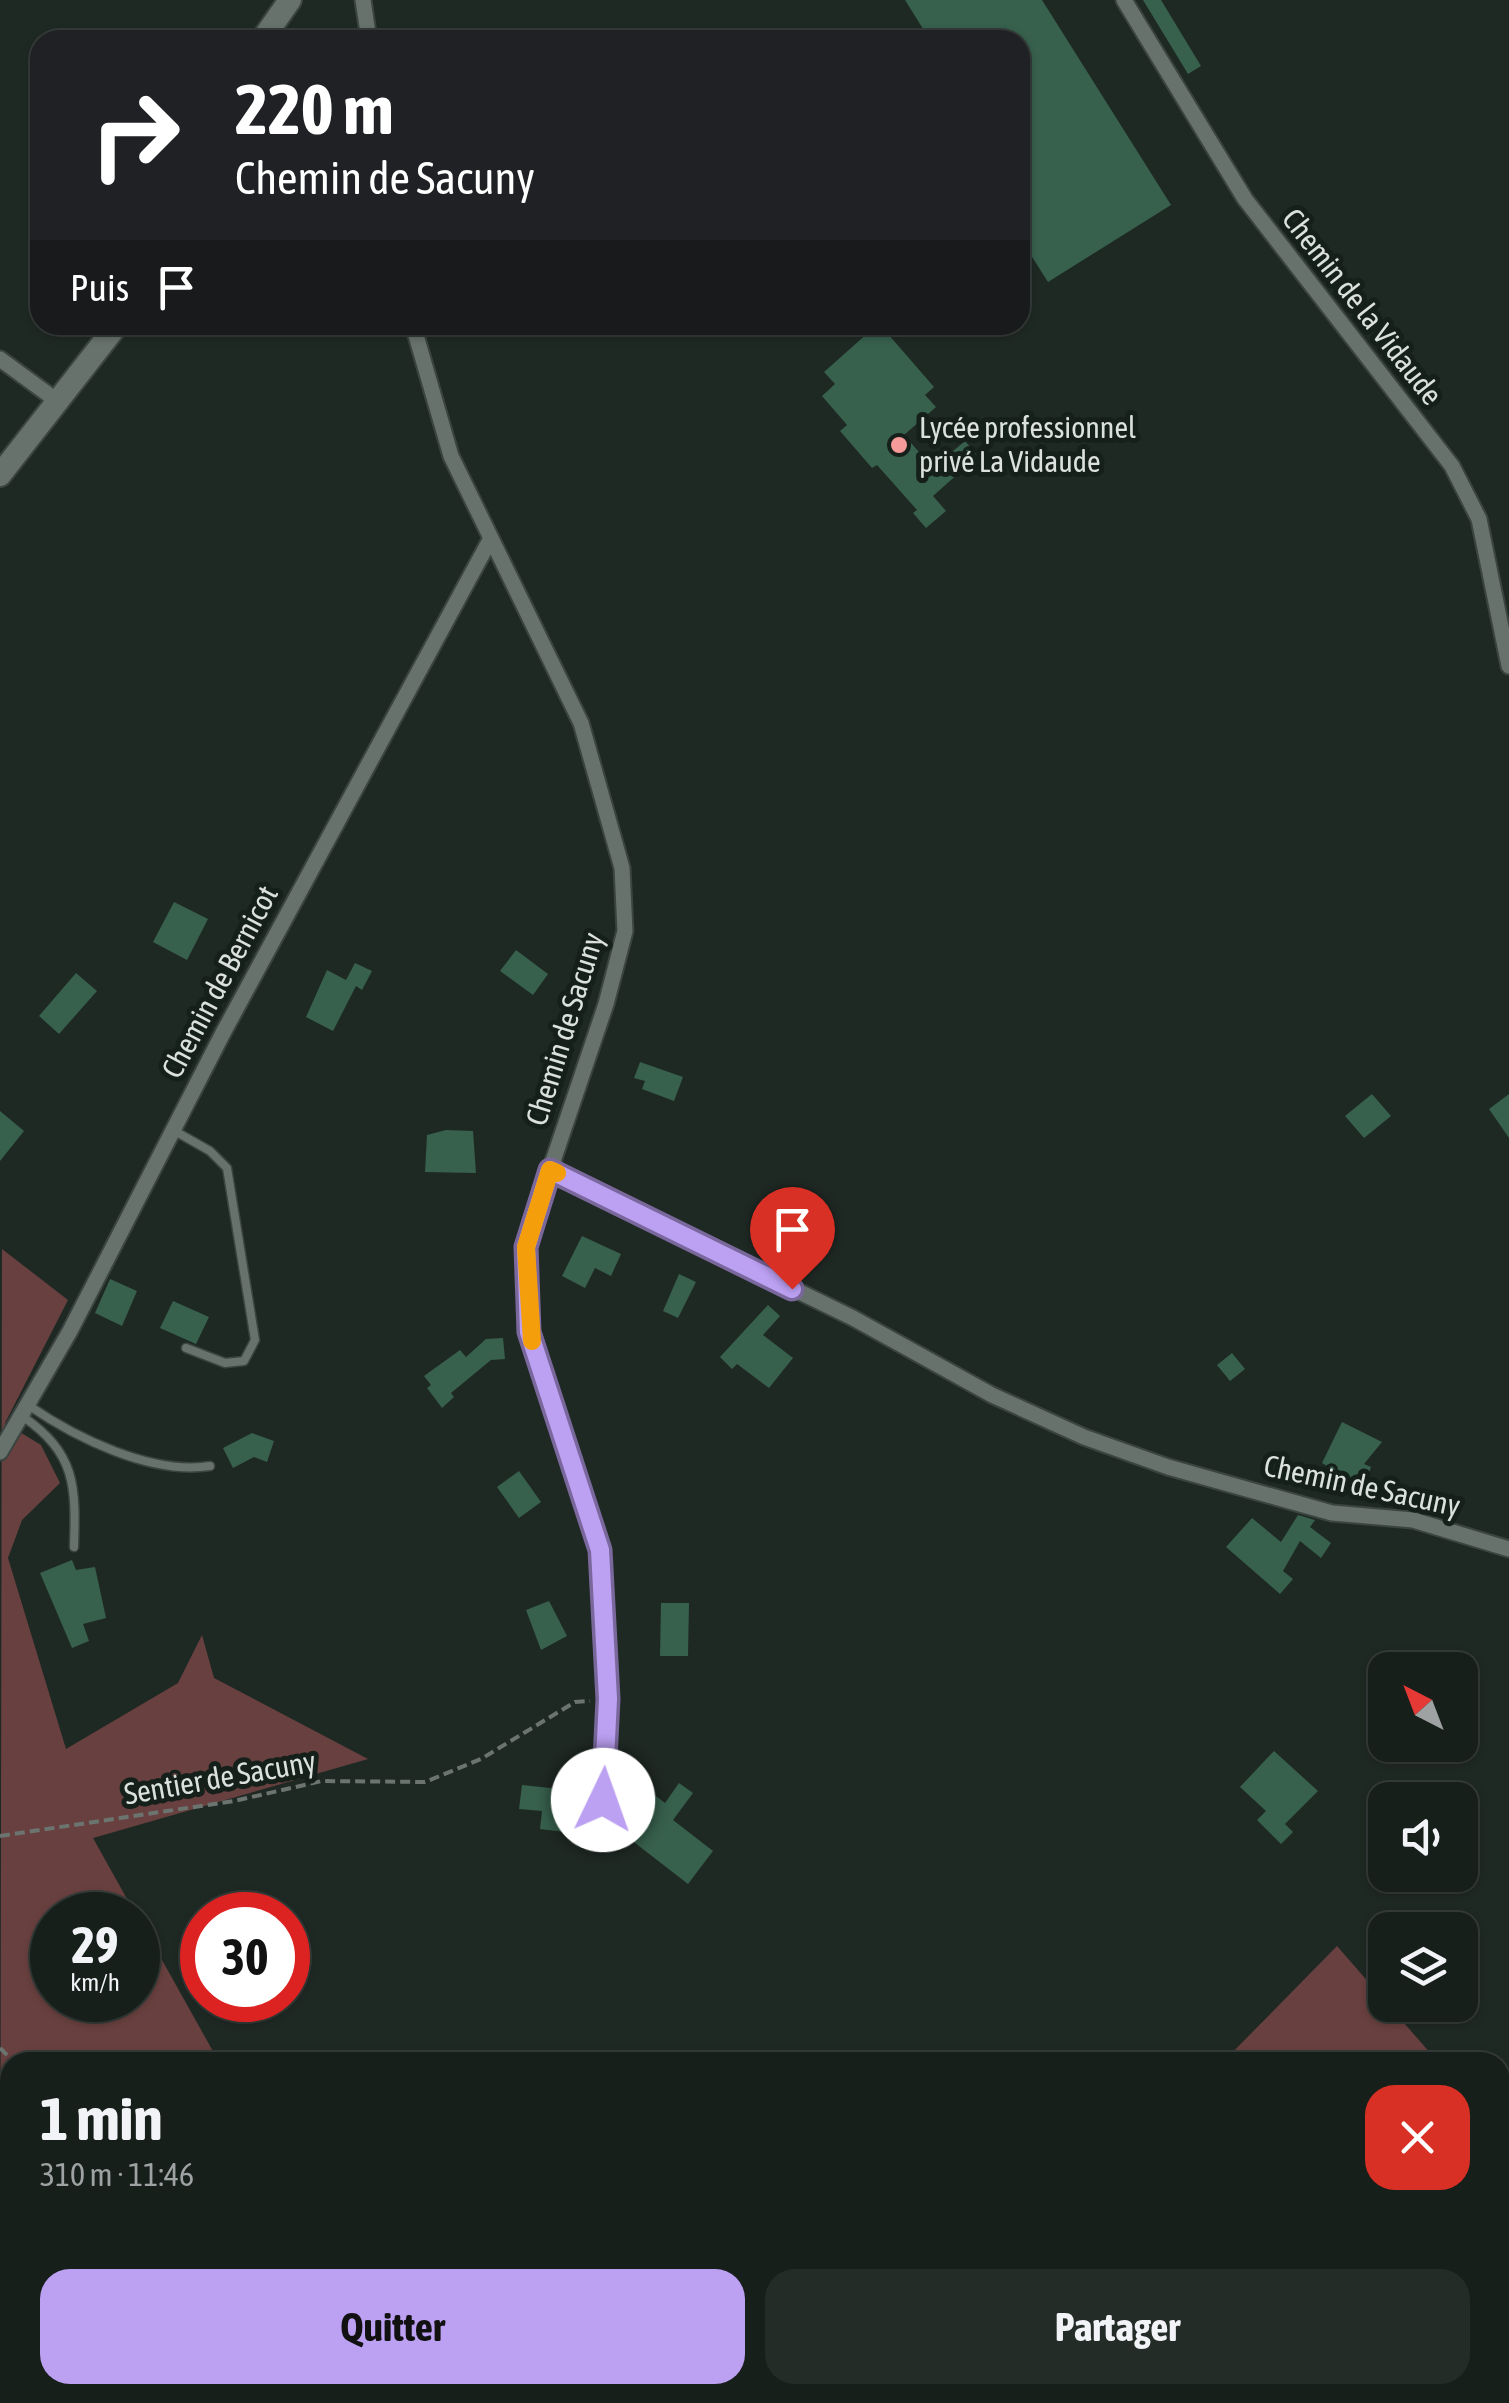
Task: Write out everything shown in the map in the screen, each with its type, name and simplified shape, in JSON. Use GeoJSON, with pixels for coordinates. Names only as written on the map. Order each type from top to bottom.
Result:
{"type":"FeatureCollection","features":[{"type":"Feature","properties":{"kind":"street"},"geometry":{"type":"LineString","coordinates":[[269,30],[290,0]]}},
{"type":"Feature","properties":{"kind":"street"},"geometry":{"type":"LineString","coordinates":[[364,0],[368,30]]}},
{"type":"Feature","properties":{"kind":"street","name":"Chemin de la Vidaude"},"geometry":{"type":"LineString","coordinates":[[1124,0],[1245,199],[1452,466],[1479,519],[1509,666]]}},
{"type":"Feature","properties":{"kind":"street"},"geometry":{"type":"LineString","coordinates":[[0,475],[111,335]]}},
{"type":"Feature","properties":{"kind":"street","name":"Chemin de Sacuny"},"geometry":{"type":"LineString","coordinates":[[416,335],[451,456],[581,723],[622,868],[625,931],[606,1004],[550,1170],[853,1318],[992,1395],[1084,1436],[1168,1467],[1332,1513],[1414,1520],[1509,1550]]}},
{"type":"Feature","properties":{"kind":"street"},"geometry":{"type":"LineString","coordinates":[[0,360],[60,403]]}},
{"type":"Feature","properties":{"kind":"street","name":"Chemin de Bernicot"},"geometry":{"type":"LineString","coordinates":[[0,1452],[490,540]]}},
{"type":"Feature","properties":{"kind":"street"},"geometry":{"type":"LineString","coordinates":[[550,1170],[526,1247],[529,1332],[600,1550],[608,1699],[603,1800]]}},
{"type":"Feature","properties":{"kind":"lane"},"geometry":{"type":"LineString","coordinates":[[173,1130],[210,1150],[227,1168],[255,1340],[244,1361],[234,1364],[186,1348]]}},
{"type":"Feature","properties":{"kind":"lane"},"geometry":{"type":"LineString","coordinates":[[25,1410],[127,1454],[173,1467],[210,1466]]}},
{"type":"Feature","properties":{"kind":"lane"},"geometry":{"type":"LineString","coordinates":[[25,1410],[62,1450],[74,1490],[74,1547]]}},
{"type":"Feature","properties":{"kind":"path","name":"Sentier de Sacuny"},"geometry":{"type":"LineString","coordinates":[[0,1836],[234,1800],[322,1781],[426,1782],[482,1759],[575,1702],[608,1699]]}},
{"type":"Feature","properties":{"kind":"shaded area"},"geometry":{"type":"Polygon","coordinates":[[[2,1249],[68,1300],[5,1423],[41,1445],[60,1483],[22,1520],[8,1558],[66,1749],[178,1683],[202,1635],[214,1678],[368,1759],[93,1838],[123,1892],[30,1892],[30,2022],[160,2022],[160,1956],[180,1992],[180,2022],[197,2022],[213,2052],[1,2052],[2,1249]]]}},
{"type":"Feature","properties":{"kind":"shaded area"},"geometry":{"type":"Polygon","coordinates":[[[1337,1946],[1368,1982],[1368,2022],[1403,2022],[1429,2052],[1233,2052],[1337,1946]]]}},
{"type":"Feature","properties":{"kind":"building"},"geometry":{"type":"Polygon","coordinates":[[[905,0],[1042,0],[1171,205],[1048,282],[1030,254],[1030,30],[924,30],[905,0]]]}},
{"type":"Feature","properties":{"kind":"building"},"geometry":{"type":"Polygon","coordinates":[[[1143,0],[1161,0],[1201,66],[1188,74],[1143,0]]]}},
{"type":"Feature","properties":{"kind":"building"},"geometry":{"type":"Polygon","coordinates":[[[866,335],[889,335],[934,387],[925,395],[936,407],[904,435],[933,468],[965,441],[978,456],[933,496],[946,511],[926,528],[913,513],[917,510],[840,431],[847,425],[822,396],[835,384],[824,372],[866,335]]]}},
{"type":"Feature","properties":{"kind":"building"},"geometry":{"type":"Polygon","coordinates":[[[174,902],[208,919],[187,960],[153,942],[174,902]]]}},
{"type":"Feature","properties":{"kind":"building"},"geometry":{"type":"Polygon","coordinates":[[[516,950],[548,974],[533,995],[500,971],[516,950]]]}},
{"type":"Feature","properties":{"kind":"building"},"geometry":{"type":"Polygon","coordinates":[[[355,963],[372,971],[362,990],[356,986],[333,1031],[306,1017],[327,970],[346,980],[355,963]]]}},
{"type":"Feature","properties":{"kind":"building"},"geometry":{"type":"Polygon","coordinates":[[[76,973],[97,991],[59,1034],[39,1016],[76,973]]]}},
{"type":"Feature","properties":{"kind":"building"},"geometry":{"type":"Polygon","coordinates":[[[640,1062],[683,1077],[674,1101],[642,1089],[645,1081],[634,1078],[640,1062]]]}},
{"type":"Feature","properties":{"kind":"building"},"geometry":{"type":"Polygon","coordinates":[[[1372,1094],[1391,1116],[1364,1138],[1345,1116],[1372,1094]]]}},
{"type":"Feature","properties":{"kind":"building"},"geometry":{"type":"Polygon","coordinates":[[[1509,1094],[1509,1138],[1489,1109],[1509,1094]]]}},
{"type":"Feature","properties":{"kind":"building"},"geometry":{"type":"Polygon","coordinates":[[[0,1111],[24,1131],[0,1161],[0,1111]]]}},
{"type":"Feature","properties":{"kind":"building"},"geometry":{"type":"Polygon","coordinates":[[[446,1130],[473,1131],[476,1173],[425,1172],[427,1135],[446,1130]]]}},
{"type":"Feature","properties":{"kind":"building"},"geometry":{"type":"Polygon","coordinates":[[[582,1236],[621,1254],[611,1276],[595,1268],[585,1288],[562,1276],[582,1236]]]}},
{"type":"Feature","properties":{"kind":"building"},"geometry":{"type":"Polygon","coordinates":[[[679,1274],[696,1282],[678,1318],[663,1311],[679,1274]]]}},
{"type":"Feature","properties":{"kind":"building"},"geometry":{"type":"Polygon","coordinates":[[[110,1279],[137,1291],[122,1326],[95,1313],[110,1279]]]}},
{"type":"Feature","properties":{"kind":"building"},"geometry":{"type":"Polygon","coordinates":[[[173,1301],[209,1317],[196,1344],[160,1328],[173,1301]]]}},
{"type":"Feature","properties":{"kind":"building"},"geometry":{"type":"Polygon","coordinates":[[[768,1305],[780,1316],[763,1335],[793,1358],[769,1388],[737,1364],[732,1369],[720,1357],[768,1305]]]}},
{"type":"Feature","properties":{"kind":"building"},"geometry":{"type":"Polygon","coordinates":[[[503,1338],[505,1359],[491,1360],[451,1393],[454,1397],[442,1408],[427,1388],[431,1385],[424,1376],[460,1350],[466,1357],[486,1339],[503,1338]]]}},
{"type":"Feature","properties":{"kind":"building"},"geometry":{"type":"Polygon","coordinates":[[[1232,1353],[1245,1369],[1230,1381],[1217,1365],[1232,1353]]]}},
{"type":"Feature","properties":{"kind":"building"},"geometry":{"type":"Polygon","coordinates":[[[1342,1422],[1382,1442],[1364,1464],[1371,1467],[1359,1498],[1346,1493],[1349,1484],[1334,1478],[1336,1471],[1322,1463],[1342,1422]]]}},
{"type":"Feature","properties":{"kind":"building"},"geometry":{"type":"Polygon","coordinates":[[[252,1433],[274,1441],[267,1462],[254,1457],[233,1468],[223,1448],[252,1433]]]}},
{"type":"Feature","properties":{"kind":"building"},"geometry":{"type":"Polygon","coordinates":[[[519,1471],[541,1502],[519,1518],[497,1487],[519,1471]]]}},
{"type":"Feature","properties":{"kind":"building"},"geometry":{"type":"Polygon","coordinates":[[[1298,1515],[1315,1520],[1310,1527],[1331,1543],[1321,1558],[1300,1541],[1283,1571],[1293,1579],[1280,1594],[1226,1547],[1252,1518],[1281,1542],[1298,1515]]]}},
{"type":"Feature","properties":{"kind":"building"},"geometry":{"type":"Polygon","coordinates":[[[72,1560],[76,1570],[95,1567],[106,1618],[83,1624],[89,1641],[72,1648],[40,1573],[72,1560]]]}},
{"type":"Feature","properties":{"kind":"building"},"geometry":{"type":"Polygon","coordinates":[[[549,1601],[567,1636],[541,1650],[526,1610],[549,1601]]]}},
{"type":"Feature","properties":{"kind":"building"},"geometry":{"type":"Polygon","coordinates":[[[661,1603],[689,1603],[688,1656],[660,1656],[661,1603]]]}},
{"type":"Feature","properties":{"kind":"building"},"geometry":{"type":"Polygon","coordinates":[[[1274,1751],[1318,1791],[1285,1824],[1293,1832],[1281,1844],[1257,1820],[1266,1811],[1240,1787],[1274,1751]]]}},
{"type":"Feature","properties":{"kind":"building"},"geometry":{"type":"Polygon","coordinates":[[[634,1779],[665,1803],[679,1783],[693,1793],[673,1820],[713,1851],[688,1884],[608,1822],[614,1796],[617,1799],[634,1779]]]}},
{"type":"Feature","properties":{"kind":"building"},"geometry":{"type":"Polygon","coordinates":[[[522,1785],[569,1790],[565,1832],[540,1829],[542,1811],[519,1809],[522,1785]]]}},
{"type":"Feature","properties":{"kind":"slow traffic"},"geometry":{"type":"LineString","coordinates":[[532,1341],[526,1247],[550,1170],[557,1173]]}},
{"type":"Feature","properties":{"kind":"place","name":"Lycée professionnel privé La Vidaude"},"geometry":{"type":"Point","coordinates":[899,445]}},
{"type":"Feature","properties":{"kind":"route"},"geometry":{"type":"LineString","coordinates":[[603,1800],[608,1699],[600,1550],[529,1332],[526,1247],[550,1170],[792,1289]]}}]}
